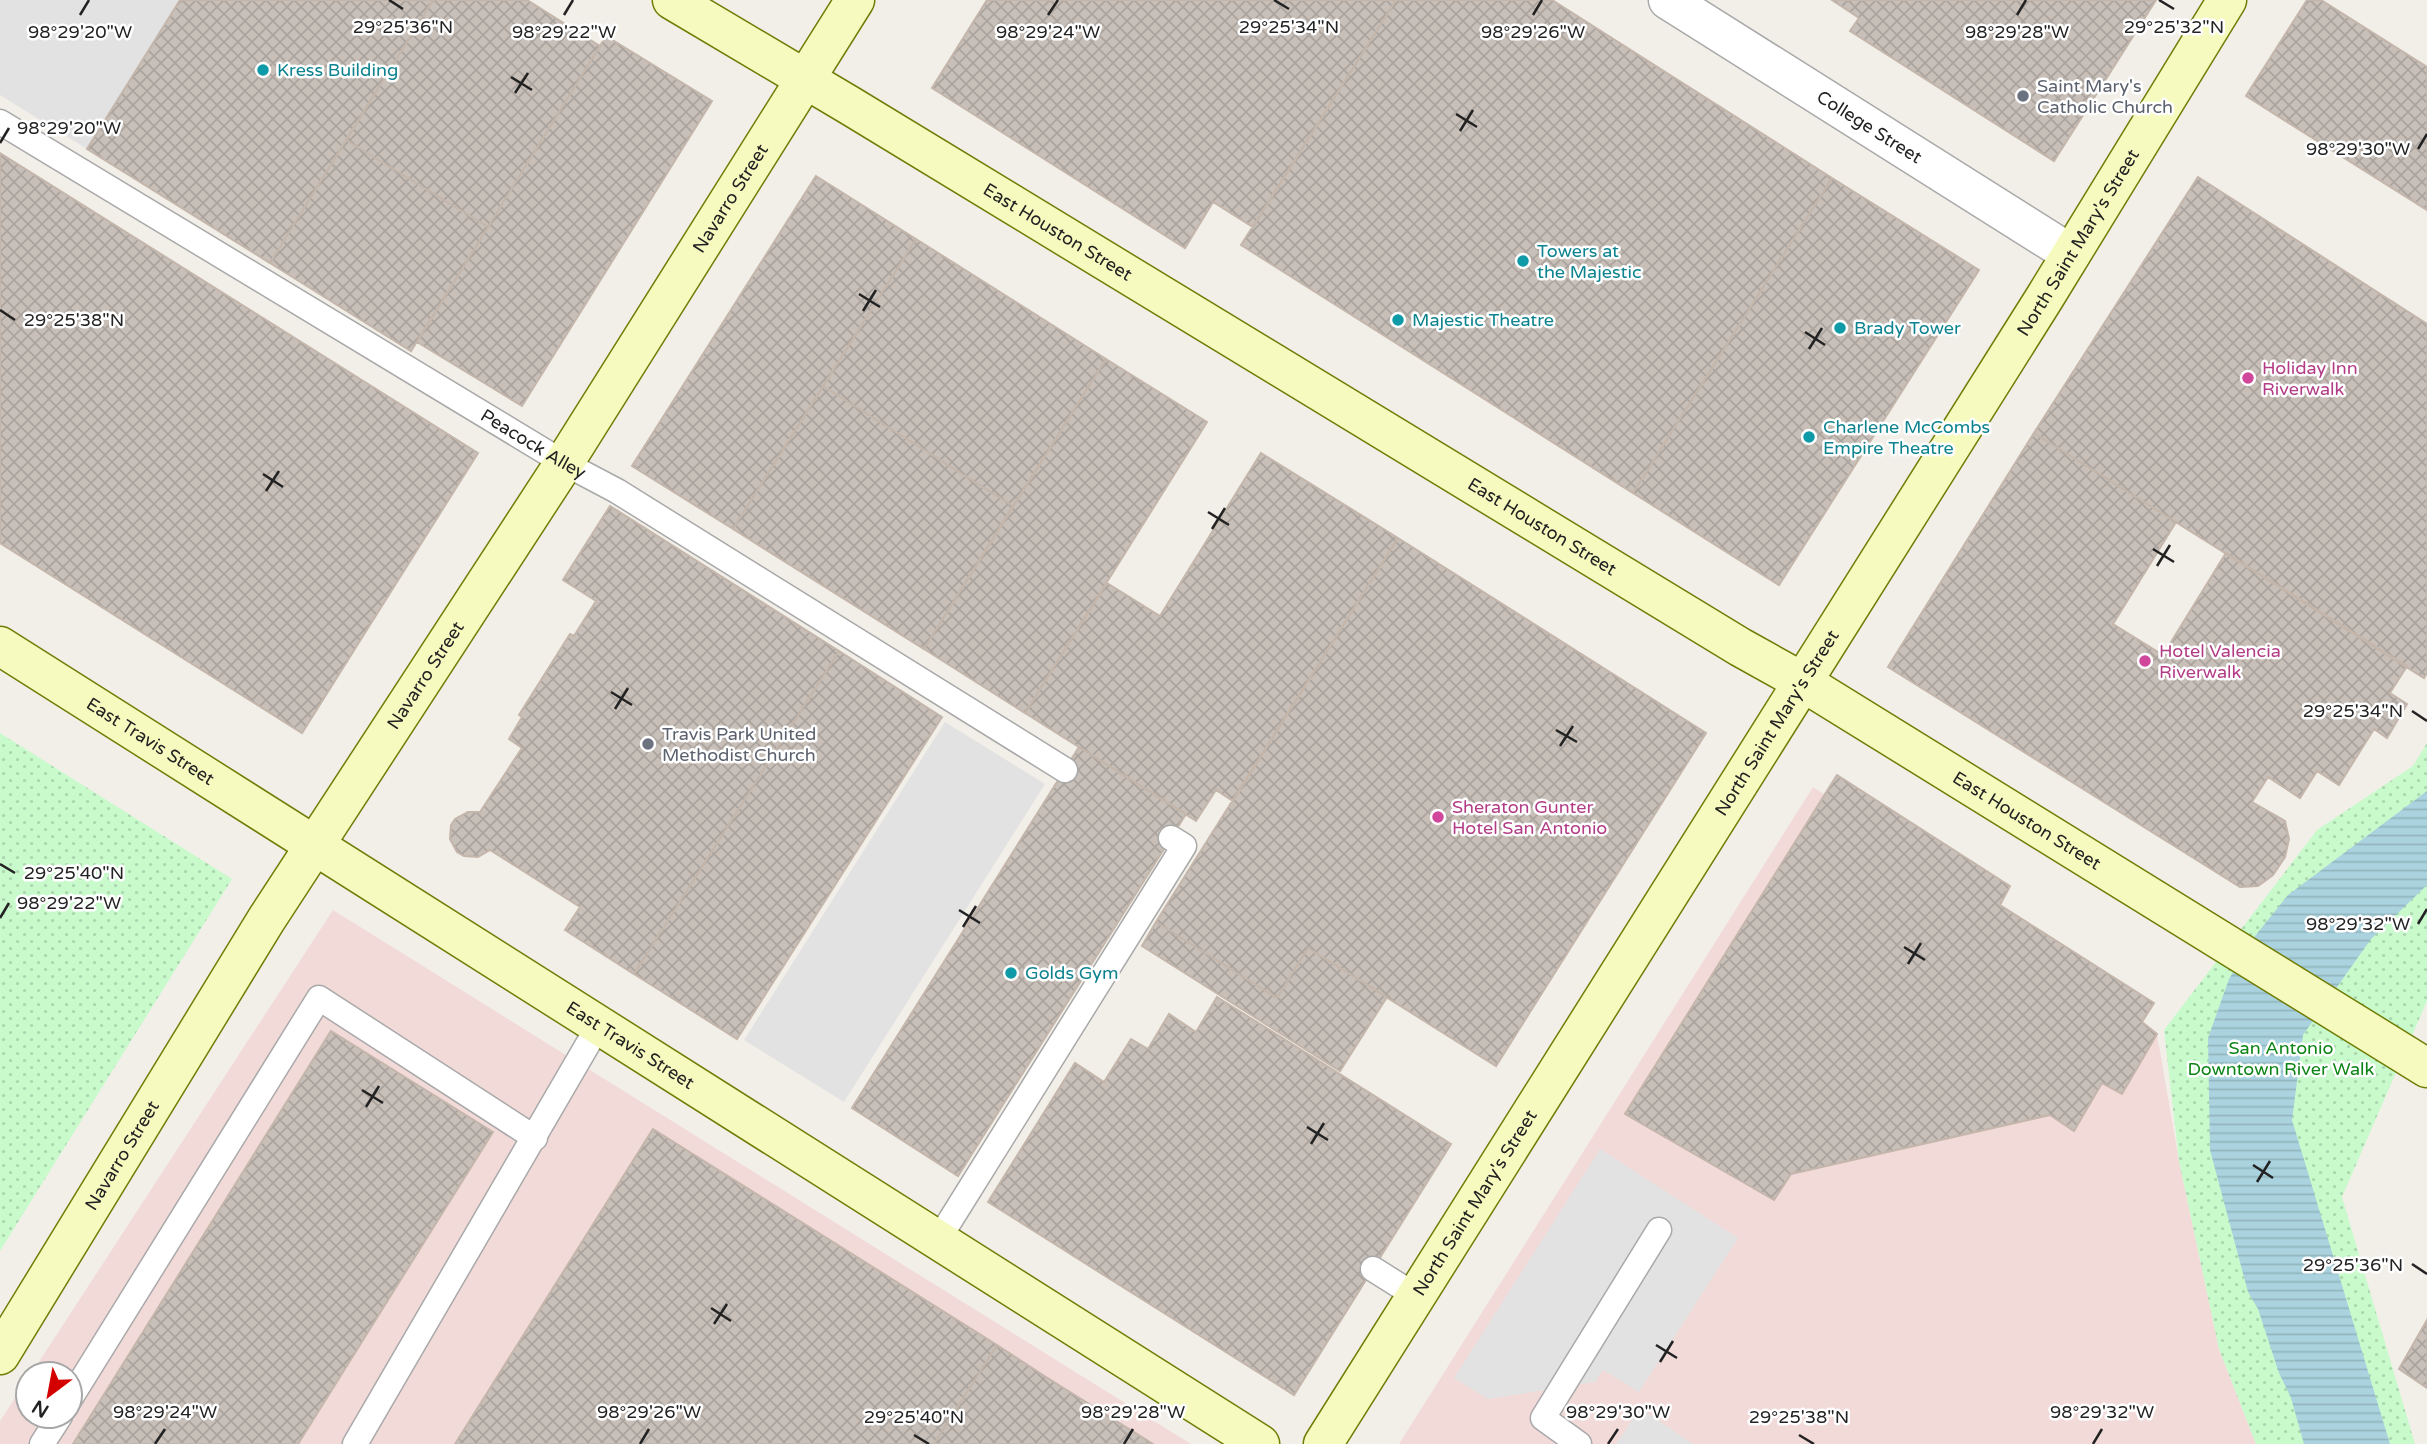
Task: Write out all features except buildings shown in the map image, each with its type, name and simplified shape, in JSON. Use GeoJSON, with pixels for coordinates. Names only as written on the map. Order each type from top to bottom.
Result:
{"type":"FeatureCollection","features":[{"type":"Feature","properties":{"kind":"main road","name":"East Houston Street"},"geometry":{"type":"LineString","coordinates":[[672,0],[1740,647],[1801,681],[2418,1063]]}},
{"type":"Feature","properties":{"kind":"main road","name":"Navarro Street"},"geometry":{"type":"LineString","coordinates":[[0,1355],[313,845],[564,463],[855,0]]}},
{"type":"Feature","properties":{"kind":"main road","name":"North Saint Mary's Street"},"geometry":{"type":"LineString","coordinates":[[1323,1444],[2071,254],[2227,0]]}},
{"type":"Feature","properties":{"kind":"main road","name":"East Travis Street"},"geometry":{"type":"LineString","coordinates":[[0,646],[1260,1444]]}},
{"type":"Feature","properties":{"kind":"street","name":"College Street"},"geometry":{"type":"LineString","coordinates":[[1668,0],[2071,254]]}},
{"type":"Feature","properties":{"kind":"lane","name":"Peacock Alley"},"geometry":{"type":"LineString","coordinates":[[0,122],[564,463],[617,491],[1065,770]]}},
{"type":"Feature","properties":{"kind":"lane"},"geometry":{"type":"LineString","coordinates":[[938,1240],[1177,842]]}},
{"type":"Feature","properties":{"kind":"lane"},"geometry":{"type":"LineString","coordinates":[[84,1376],[319,998],[535,1138]]}},
{"type":"Feature","properties":{"kind":"lane"},"geometry":{"type":"LineString","coordinates":[[355,1444],[599,1025]]}},
{"type":"Feature","properties":{"kind":"lane"},"geometry":{"type":"LineString","coordinates":[[1579,1444],[1543,1419],[1659,1230]]}},
{"type":"Feature","properties":{"kind":"lane"},"geometry":{"type":"LineString","coordinates":[[1373,1269],[1416,1296]]}},
{"type":"Feature","properties":{"kind":"shaded area"},"geometry":{"type":"Polygon","coordinates":[[[0,0],[180,0],[87,149],[0,95],[0,0]]]}},
{"type":"Feature","properties":{"kind":"shaded area"},"geometry":{"type":"Polygon","coordinates":[[[945,722],[1045,784],[844,1102],[744,1040],[945,722]]]}},
{"type":"Feature","properties":{"kind":"shaded area"},"geometry":{"type":"Polygon","coordinates":[[[1813,787],[2154,1003],[2142,1022],[2157,1034],[2179,1161],[2219,1349],[2256,1444],[1399,1444],[1813,787]]]}},
{"type":"Feature","properties":{"kind":"shaded area"},"geometry":{"type":"Polygon","coordinates":[[[333,910],[1191,1444],[0,1444],[0,1421],[14,1400],[14,1430],[84,1430],[84,1360],[40,1360],[333,910]]]}},
{"type":"Feature","properties":{"kind":"shaded area"},"geometry":{"type":"Polygon","coordinates":[[[1600,1149],[1738,1238],[1639,1392],[1603,1370],[1595,1382],[1488,1399],[1454,1378],[1600,1149]]]}},
{"type":"Feature","properties":{"kind":"shaded area"},"geometry":{"type":"Polygon","coordinates":[[[1640,1408],[1693,1444],[1616,1444],[1640,1408]]]}},
{"type":"Feature","properties":{"kind":"green space"},"geometry":{"type":"Polygon","coordinates":[[[0,733],[232,879],[0,1251],[0,733]]]}},
{"type":"Feature","properties":{"kind":"green space","name":"San Antonio Downtown River Walk"},"geometry":{"type":"Polygon","coordinates":[[[2427,743],[2427,1001],[2342,1197],[2415,1444],[2256,1444],[2219,1349],[2179,1161],[2164,1030],[2317,830],[2413,766],[2427,743]]]}},
{"type":"Feature","properties":{"kind":"water"},"geometry":{"type":"Polygon","coordinates":[[[2427,791],[2427,885],[2371,939],[2303,1035],[2292,1120],[2390,1444],[2304,1444],[2291,1398],[2279,1373],[2258,1309],[2248,1292],[2210,1150],[2208,1038],[2229,979],[2255,936],[2288,895],[2427,791]]]}},
{"type":"Feature","properties":{"kind":"place","name":"Kress Building"},"geometry":{"type":"Point","coordinates":[263,70]}},
{"type":"Feature","properties":{"kind":"place","name":"Saint Mary's Catholic Church"},"geometry":{"type":"Point","coordinates":[2023,96]}},
{"type":"Feature","properties":{"kind":"place","name":"Towers at the Majestic"},"geometry":{"type":"Point","coordinates":[1523,261]}},
{"type":"Feature","properties":{"kind":"place","name":"Majestic Theatre"},"geometry":{"type":"Point","coordinates":[1398,320]}},
{"type":"Feature","properties":{"kind":"place","name":"Brady Tower"},"geometry":{"type":"Point","coordinates":[1840,328]}},
{"type":"Feature","properties":{"kind":"place","name":"Holiday Inn Riverwalk"},"geometry":{"type":"Point","coordinates":[2248,378]}},
{"type":"Feature","properties":{"kind":"place","name":"Charlene McCombs Empire Theatre"},"geometry":{"type":"Point","coordinates":[1809,437]}},
{"type":"Feature","properties":{"kind":"place","name":"Hotel Valencia Riverwalk"},"geometry":{"type":"Point","coordinates":[2145,661]}},
{"type":"Feature","properties":{"kind":"place","name":"Travis Park United Methodist Church"},"geometry":{"type":"Point","coordinates":[648,744]}},
{"type":"Feature","properties":{"kind":"place","name":"Sheraton Gunter Hotel San Antonio"},"geometry":{"type":"Point","coordinates":[1438,817]}},
{"type":"Feature","properties":{"kind":"place","name":"Golds Gym"},"geometry":{"type":"Point","coordinates":[1011,973]}}]}
